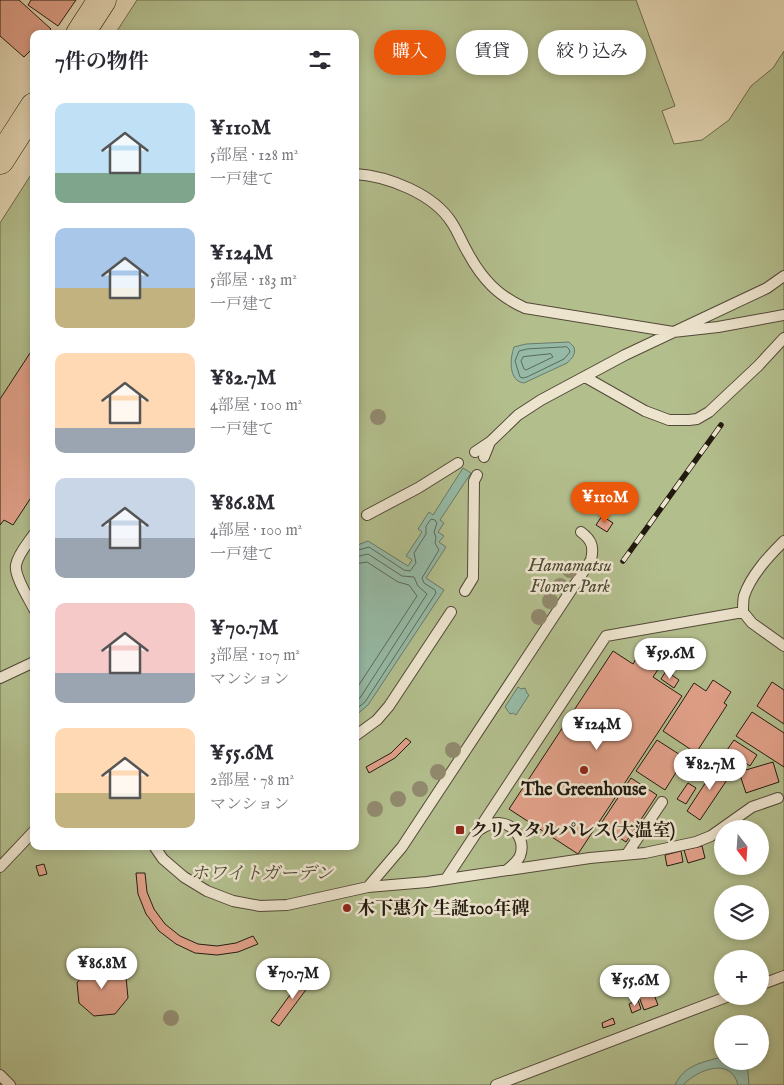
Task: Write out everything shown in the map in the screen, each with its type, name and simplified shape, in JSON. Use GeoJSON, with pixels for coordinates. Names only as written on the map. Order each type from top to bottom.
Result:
{"type":"FeatureCollection","features":[{"type":"Feature","properties":{"kind":"main road"},"geometry":{"type":"LineString","coordinates":[[83,30],[102,0]]}},
{"type":"Feature","properties":{"kind":"main road"},"geometry":{"type":"LineString","coordinates":[[0,160],[30,113]]}},
{"type":"Feature","properties":{"kind":"lane"},"geometry":{"type":"LineString","coordinates":[[359,175],[381,178],[398,184],[413,191],[442,210],[452,222],[469,256],[495,291],[509,301],[525,308],[673,332],[718,327],[784,315]]}},
{"type":"Feature","properties":{"kind":"lane"},"geometry":{"type":"LineString","coordinates":[[479,455],[518,415],[541,400],[673,332],[713,315],[767,288],[784,276]]}},
{"type":"Feature","properties":{"kind":"lane"},"geometry":{"type":"LineString","coordinates":[[585,377],[645,411],[669,420],[697,419],[709,412],[758,366],[784,338]]}},
{"type":"Feature","properties":{"kind":"lane"},"geometry":{"type":"LineString","coordinates":[[367,515],[418,488],[458,463]]}},
{"type":"Feature","properties":{"kind":"lane"},"geometry":{"type":"LineString","coordinates":[[465,591],[473,578],[474,481],[477,475]]}},
{"type":"Feature","properties":{"kind":"lane"},"geometry":{"type":"LineString","coordinates":[[368,887],[402,847],[591,560],[593,548],[588,537],[581,532]]}},
{"type":"Feature","properties":{"kind":"lane"},"geometry":{"type":"LineString","coordinates":[[30,540],[18,557],[15,567],[30,601]]}},
{"type":"Feature","properties":{"kind":"lane"},"geometry":{"type":"LineString","coordinates":[[784,541],[762,564],[752,581],[744,596],[743,612],[752,623],[784,646]]}},
{"type":"Feature","properties":{"kind":"lane"},"geometry":{"type":"LineString","coordinates":[[359,733],[377,720],[389,706],[451,612]]}},
{"type":"Feature","properties":{"kind":"lane"},"geometry":{"type":"LineString","coordinates":[[446,879],[606,636],[743,612]]}},
{"type":"Feature","properties":{"kind":"lane"},"geometry":{"type":"LineString","coordinates":[[0,678],[30,664]]}},
{"type":"Feature","properties":{"kind":"lane"},"geometry":{"type":"LineString","coordinates":[[157,850],[163,859],[184,877],[207,891],[233,901],[260,906],[287,905],[368,887],[446,879],[590,858],[645,853],[696,842],[711,836],[752,807],[778,798]]}},
{"type":"Feature","properties":{"kind":"lane"},"geometry":{"type":"LineString","coordinates":[[627,854],[662,802]]}},
{"type":"Feature","properties":{"kind":"lane"},"geometry":{"type":"LineString","coordinates":[[478,831],[488,825],[497,823],[506,824],[514,829],[519,836],[520,855],[507,870]]}},
{"type":"Feature","properties":{"kind":"lane"},"geometry":{"type":"LineString","coordinates":[[0,867],[30,836]]}},
{"type":"Feature","properties":{"kind":"lane"},"geometry":{"type":"LineString","coordinates":[[769,982],[784,976]]}},
{"type":"Feature","properties":{"kind":"lane"},"geometry":{"type":"LineString","coordinates":[[496,1085],[714,1002]]}},
{"type":"Feature","properties":{"kind":"lane"},"geometry":{"type":"LineString","coordinates":[[0,1076],[10,1085]]}},
{"type":"Feature","properties":{"kind":"green space","name":"Hamamatsu Flower Park"},"geometry":{"type":"Polygon","coordinates":[[[137,0],[636,0],[675,106],[662,111],[674,144],[702,140],[729,120],[751,86],[773,68],[784,51],[784,1085],[0,1085],[0,223],[30,176],[30,850],[359,850],[359,30],[118,30],[137,0]]]}},
{"type":"Feature","properties":{"kind":"water"},"geometry":{"type":"Polygon","coordinates":[[[569,342],[574,347],[574,354],[567,363],[524,383],[515,378],[511,368],[514,347],[526,344],[569,342]]]}},
{"type":"Feature","properties":{"kind":"water"},"geometry":{"type":"Polygon","coordinates":[[[463,468],[471,473],[440,520],[444,523],[438,532],[444,536],[439,542],[446,547],[426,578],[444,590],[368,705],[359,713],[359,544],[368,541],[408,566],[412,560],[406,556],[422,532],[418,529],[429,512],[433,515],[463,468]]]}},
{"type":"Feature","properties":{"kind":"water"},"geometry":{"type":"Polygon","coordinates":[[[518,687],[521,689],[525,688],[529,695],[516,715],[510,714],[505,707],[518,687]]]}},
{"type":"Feature","properties":{"kind":"water"},"geometry":{"type":"Polygon","coordinates":[[[714,1059],[714,1068],[697,1075],[683,1085],[675,1085],[683,1073],[701,1063],[714,1059]]]}},
{"type":"Feature","properties":{"kind":"water"},"geometry":{"type":"Polygon","coordinates":[[[726,1070],[747,1070],[749,1085],[738,1085],[734,1076],[726,1070]]]}},
{"type":"Feature","properties":{"kind":"building"},"geometry":{"type":"Polygon","coordinates":[[[0,0],[19,0],[51,29],[30,30],[30,51],[24,57],[0,36],[0,0]]]}},
{"type":"Feature","properties":{"kind":"building"},"geometry":{"type":"Polygon","coordinates":[[[31,0],[76,0],[58,26],[28,5],[31,0]]]}},
{"type":"Feature","properties":{"kind":"building"},"geometry":{"type":"Polygon","coordinates":[[[30,353],[30,499],[13,525],[4,520],[0,525],[0,399],[30,353]]]}},
{"type":"Feature","properties":{"kind":"building"},"geometry":{"type":"Polygon","coordinates":[[[602,516],[613,523],[607,532],[596,525],[602,516]]]}},
{"type":"Feature","properties":{"kind":"building","name":"The Greenhouse"},"geometry":{"type":"Polygon","coordinates":[[[613,651],[633,664],[640,652],[661,665],[653,677],[682,696],[578,854],[509,809],[613,651]]]}},
{"type":"Feature","properties":{"kind":"building"},"geometry":{"type":"Polygon","coordinates":[[[666,671],[679,680],[674,688],[661,679],[666,671]]]}},
{"type":"Feature","properties":{"kind":"building"},"geometry":{"type":"Polygon","coordinates":[[[713,680],[731,692],[724,703],[727,705],[696,753],[663,731],[694,683],[706,691],[713,680]]]}},
{"type":"Feature","properties":{"kind":"building"},"geometry":{"type":"Polygon","coordinates":[[[772,682],[784,690],[784,724],[757,706],[772,682]]]}},
{"type":"Feature","properties":{"kind":"building"},"geometry":{"type":"Polygon","coordinates":[[[752,712],[784,733],[784,767],[736,736],[752,712]]]}},
{"type":"Feature","properties":{"kind":"building"},"geometry":{"type":"Polygon","coordinates":[[[406,738],[411,742],[395,758],[369,773],[366,767],[391,753],[406,738]]]}},
{"type":"Feature","properties":{"kind":"building"},"geometry":{"type":"Polygon","coordinates":[[[657,740],[685,758],[665,790],[636,771],[657,740]]]}},
{"type":"Feature","properties":{"kind":"building"},"geometry":{"type":"Polygon","coordinates":[[[734,740],[757,755],[750,766],[727,750],[734,740]]]}},
{"type":"Feature","properties":{"kind":"building"},"geometry":{"type":"Polygon","coordinates":[[[719,762],[733,771],[700,820],[687,811],[719,762]]]}},
{"type":"Feature","properties":{"kind":"building"},"geometry":{"type":"Polygon","coordinates":[[[773,762],[779,782],[746,793],[739,772],[773,762]]]}},
{"type":"Feature","properties":{"kind":"building"},"geometry":{"type":"Polygon","coordinates":[[[631,778],[657,795],[626,842],[600,825],[631,778]]]}},
{"type":"Feature","properties":{"kind":"building"},"geometry":{"type":"Polygon","coordinates":[[[688,783],[696,788],[686,804],[677,799],[688,783]]]}},
{"type":"Feature","properties":{"kind":"building"},"geometry":{"type":"Polygon","coordinates":[[[702,846],[705,858],[688,863],[684,850],[702,846]]]}},
{"type":"Feature","properties":{"kind":"building"},"geometry":{"type":"Polygon","coordinates":[[[681,851],[683,862],[667,866],[665,855],[681,851]]]}},
{"type":"Feature","properties":{"kind":"building"},"geometry":{"type":"Polygon","coordinates":[[[44,864],[47,874],[39,876],[36,866],[44,864]]]}},
{"type":"Feature","properties":{"kind":"building"},"geometry":{"type":"Polygon","coordinates":[[[136,873],[145,873],[147,892],[154,909],[165,924],[180,936],[198,944],[217,946],[236,943],[253,936],[258,944],[238,952],[217,955],[195,953],[176,944],[159,931],[146,914],[138,894],[136,873]]]}},
{"type":"Feature","properties":{"kind":"building"},"geometry":{"type":"Polygon","coordinates":[[[110,965],[126,977],[128,998],[115,1014],[94,1016],[79,1003],[77,983],[90,966],[110,965]]]}},
{"type":"Feature","properties":{"kind":"building"},"geometry":{"type":"Polygon","coordinates":[[[306,973],[314,979],[279,1026],[271,1021],[306,973]]]}},
{"type":"Feature","properties":{"kind":"building"},"geometry":{"type":"Polygon","coordinates":[[[653,992],[658,1005],[644,1010],[639,997],[653,992]]]}},
{"type":"Feature","properties":{"kind":"building"},"geometry":{"type":"Polygon","coordinates":[[[638,1000],[641,1009],[632,1013],[629,1004],[638,1000]]]}},
{"type":"Feature","properties":{"kind":"building"},"geometry":{"type":"Polygon","coordinates":[[[613,1018],[615,1024],[603,1028],[602,1023],[613,1018]]]}},
{"type":"Feature","properties":{"kind":"railway"},"geometry":{"type":"LineString","coordinates":[[623,561],[721,425]]}},
{"type":"Feature","properties":{"kind":"place","name":"The Greenhouse"},"geometry":{"type":"Point","coordinates":[584,770]}},
{"type":"Feature","properties":{"kind":"place","name":"クリスタルパレス(大温室)"},"geometry":{"type":"Point","coordinates":[460,830]}},
{"type":"Feature","properties":{"kind":"place","name":"木下惠介 生誕100年碑"},"geometry":{"type":"Point","coordinates":[347,908]}},
{"type":"Feature","properties":{"kind":"park label","name":"ホワイトガーデン"},"geometry":{"type":"Point","coordinates":[262,873]}}]}
